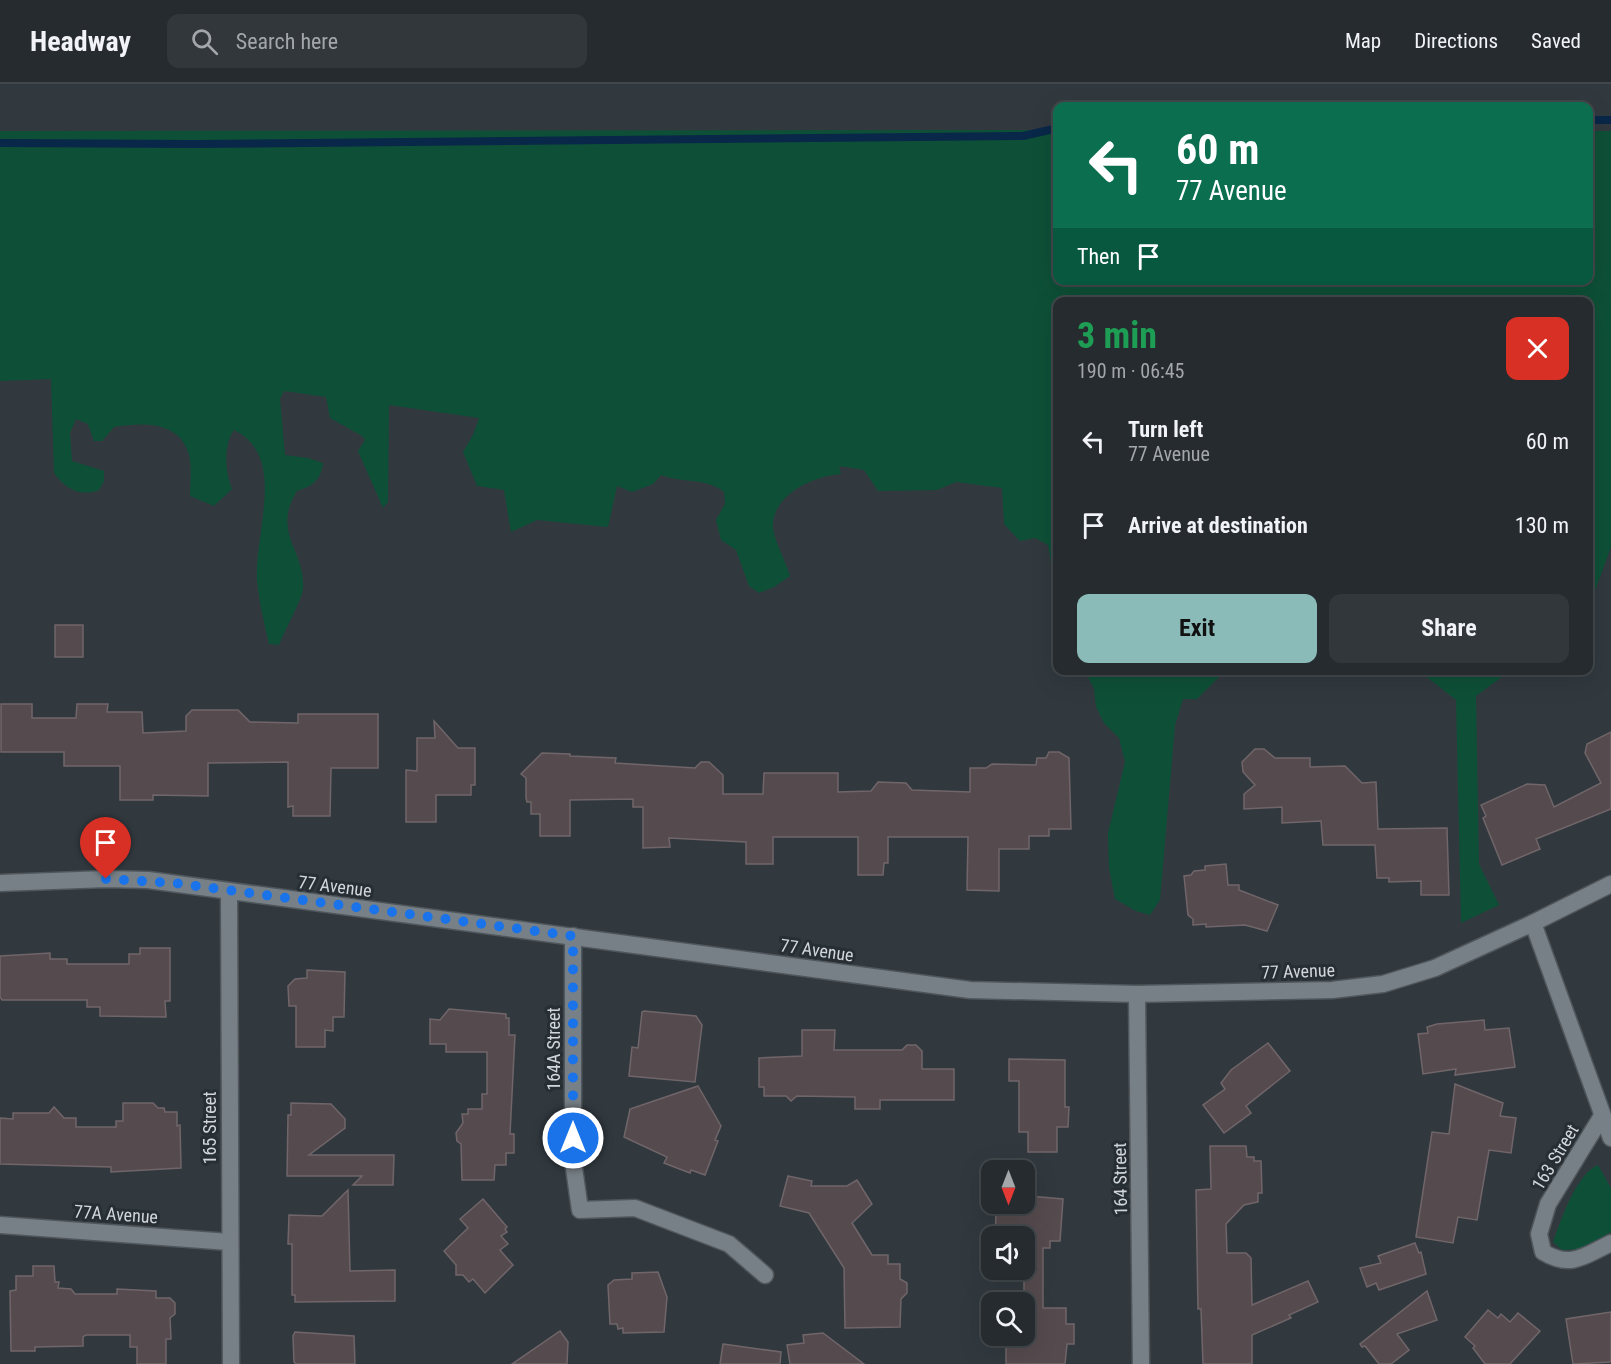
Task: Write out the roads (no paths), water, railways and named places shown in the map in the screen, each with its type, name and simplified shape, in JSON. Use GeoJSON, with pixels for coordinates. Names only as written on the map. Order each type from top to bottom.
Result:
{"type":"FeatureCollection","features":[{"type":"Feature","properties":{"kind":"street","name":"77 Avenue"},"geometry":{"type":"LineString","coordinates":[[0,883],[120,879],[174,883],[970,990],[1137,994],[1332,990],[1383,984],[1435,968],[1533,924],[1611,884]]}},
{"type":"Feature","properties":{"kind":"street","name":"165 Street"},"geometry":{"type":"LineString","coordinates":[[229,891],[231,1364]]}},
{"type":"Feature","properties":{"kind":"street","name":"163 Street"},"geometry":{"type":"LineString","coordinates":[[1533,924],[1611,1138]]}},
{"type":"Feature","properties":{"kind":"street","name":"164A Street"},"geometry":{"type":"LineString","coordinates":[[573,936],[573,1161],[579,1210],[635,1208],[729,1244],[765,1275]]}},
{"type":"Feature","properties":{"kind":"street","name":"164 Street"},"geometry":{"type":"LineString","coordinates":[[1137,994],[1141,1364]]}},
{"type":"Feature","properties":{"kind":"street","name":"163 Street"},"geometry":{"type":"LineString","coordinates":[[1602,1116],[1548,1204],[1539,1234],[1543,1252],[1557,1260],[1572,1262],[1611,1243]]}},
{"type":"Feature","properties":{"kind":"street","name":"77A Avenue"},"geometry":{"type":"LineString","coordinates":[[0,1225],[229,1242]]}},
{"type":"Feature","properties":{"kind":"waterway"},"geometry":{"type":"LineString","coordinates":[[1593,120],[1611,120]]}},
{"type":"Feature","properties":{"kind":"waterway"},"geometry":{"type":"LineString","coordinates":[[0,143],[194,144],[1023,136],[1053,129]]}}]}
